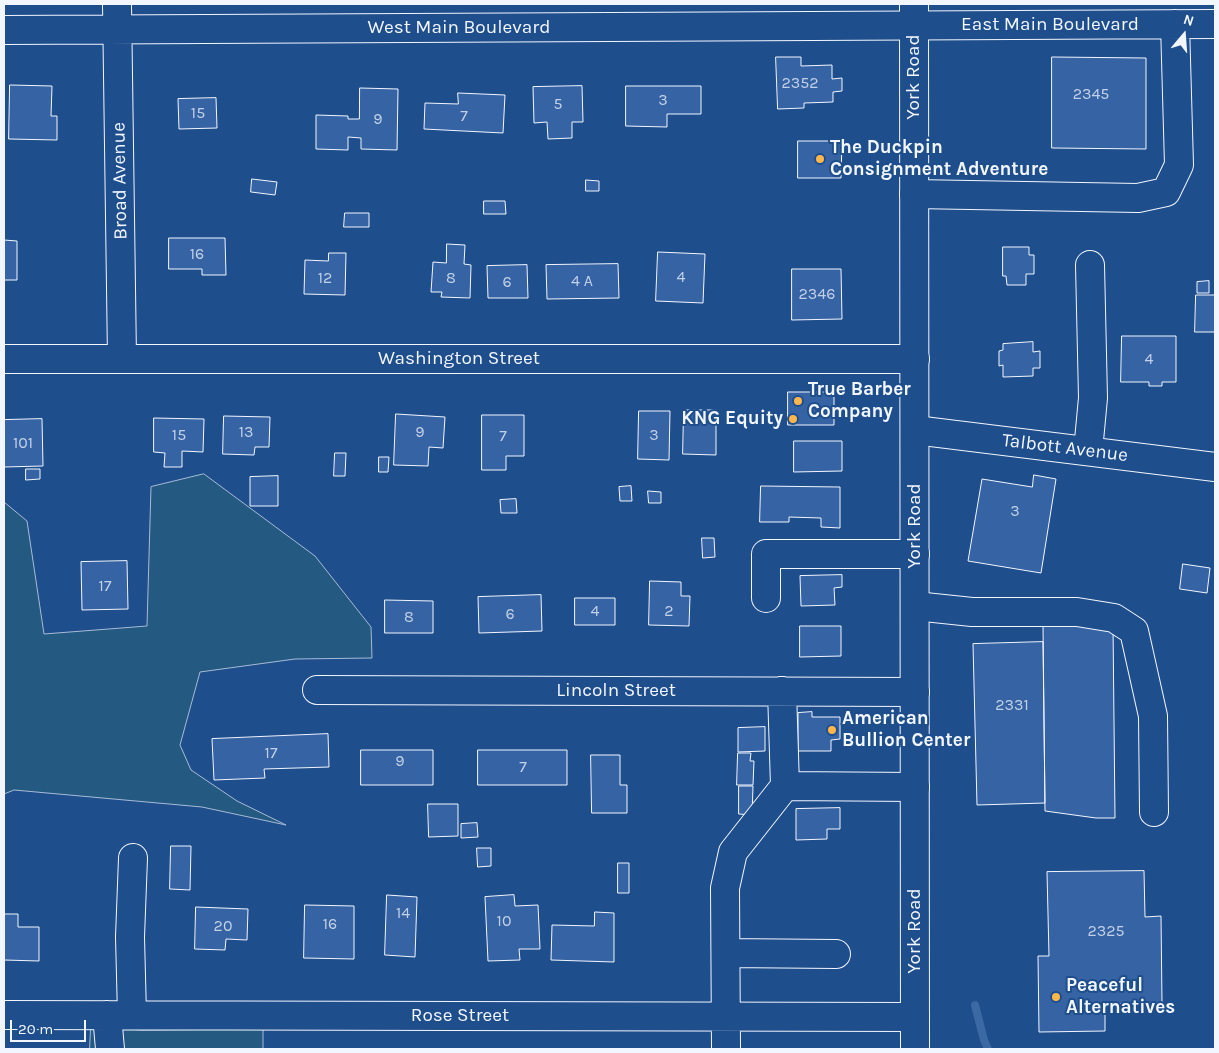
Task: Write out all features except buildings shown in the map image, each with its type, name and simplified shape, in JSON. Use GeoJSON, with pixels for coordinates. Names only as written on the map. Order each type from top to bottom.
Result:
{"type":"FeatureCollection","features":[{"type":"Feature","properties":{"kind":"street","name":"East Main Boulevard"},"geometry":{"type":"LineString","coordinates":[[914,15],[1064,14],[1175,24],[1215,24]]}},
{"type":"Feature","properties":{"kind":"street","name":"West Main Boulevard"},"geometry":{"type":"LineString","coordinates":[[4,30],[117,17],[914,15]]}},
{"type":"Feature","properties":{"kind":"street","name":"York Road"},"geometry":{"type":"LineString","coordinates":[[914,15],[915,1049]]}},
{"type":"Feature","properties":{"kind":"street","name":"Broad Avenue"},"geometry":{"type":"LineString","coordinates":[[117,17],[122,359]]}},
{"type":"Feature","properties":{"kind":"street"},"geometry":{"type":"LineString","coordinates":[[914,194],[1138,198],[1166,192],[1179,165],[1175,24]]}},
{"type":"Feature","properties":{"kind":"street"},"geometry":{"type":"LineString","coordinates":[[1088,451],[1093,398],[1090,265]]}},
{"type":"Feature","properties":{"kind":"street","name":"Washington Street"},"geometry":{"type":"LineString","coordinates":[[4,359],[915,360]]}},
{"type":"Feature","properties":{"kind":"street","name":"Talbott Avenue"},"geometry":{"type":"LineString","coordinates":[[915,430],[1215,467]]}},
{"type":"Feature","properties":{"kind":"street"},"geometry":{"type":"LineString","coordinates":[[766,598],[766,554],[915,554]]}},
{"type":"Feature","properties":{"kind":"street"},"geometry":{"type":"LineString","coordinates":[[915,606],[972,612],[1077,612],[1114,618],[1134,631],[1153,716],[1154,812]]}},
{"type":"Feature","properties":{"kind":"street","name":"Lincoln Street"},"geometry":{"type":"LineString","coordinates":[[317,690],[915,692]]}},
{"type":"Feature","properties":{"kind":"street"},"geometry":{"type":"LineString","coordinates":[[726,1049],[725,888],[733,852],[785,786],[782,691]]}},
{"type":"Feature","properties":{"kind":"street"},"geometry":{"type":"LineString","coordinates":[[785,786],[915,787]]}},
{"type":"Feature","properties":{"kind":"street"},"geometry":{"type":"LineString","coordinates":[[110,1049],[120,1015],[130,937],[133,858]]}},
{"type":"Feature","properties":{"kind":"street"},"geometry":{"type":"LineString","coordinates":[[726,953],[836,954]]}},
{"type":"Feature","properties":{"kind":"street","name":"Rose Street"},"geometry":{"type":"LineString","coordinates":[[4,1015],[915,1017]]}},
{"type":"Feature","properties":{"kind":"shaded area"},"geometry":{"type":"Polygon","coordinates":[[[204,474],[315,556],[371,627],[372,658],[295,659],[200,672],[180,745],[191,770],[237,801],[286,825],[202,807],[14,790],[4,794],[4,502],[27,521],[44,634],[147,626],[151,487],[204,474]]]}},
{"type":"Feature","properties":{"kind":"shaded area"},"geometry":{"type":"Polygon","coordinates":[[[91,1027],[142,1030],[263,1029],[263,1049],[90,1049],[91,1027]]]}},
{"type":"Feature","properties":{"kind":"waterway"},"geometry":{"type":"LineString","coordinates":[[975,1005],[988,1049]]}},
{"type":"Feature","properties":{"kind":"place","name":"The Duckpin Consignment Adventure"},"geometry":{"type":"Point","coordinates":[820,159]}},
{"type":"Feature","properties":{"kind":"place","name":"True Barber Company"},"geometry":{"type":"Point","coordinates":[798,401]}},
{"type":"Feature","properties":{"kind":"place","name":"KNG Equity"},"geometry":{"type":"Point","coordinates":[793,419]}},
{"type":"Feature","properties":{"kind":"place","name":"American Bullion Center"},"geometry":{"type":"Point","coordinates":[832,730]}},
{"type":"Feature","properties":{"kind":"place","name":"Peaceful Alternatives"},"geometry":{"type":"Point","coordinates":[1056,997]}}]}
